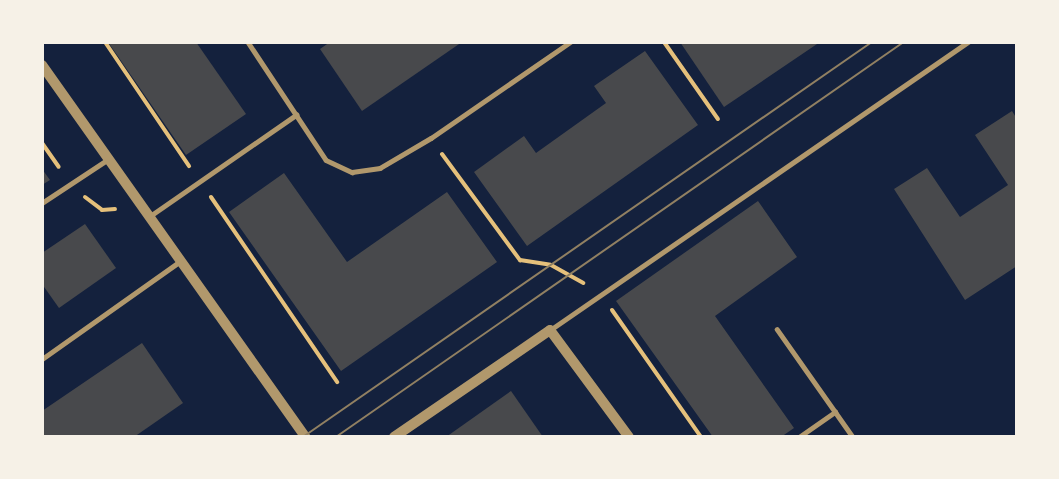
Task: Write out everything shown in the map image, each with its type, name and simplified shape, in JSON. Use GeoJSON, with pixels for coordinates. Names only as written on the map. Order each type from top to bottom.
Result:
{"type":"FeatureCollection","features":[{"type":"Feature","properties":{"kind":"street"},"geometry":{"type":"LineString","coordinates":[[42,65],[179,262],[305,437]]}},
{"type":"Feature","properties":{"kind":"street"},"geometry":{"type":"LineString","coordinates":[[394,437],[549,330],[628,437]]}},
{"type":"Feature","properties":{"kind":"lane"},"geometry":{"type":"LineString","coordinates":[[248,42],[326,160],[352,172],[380,168],[431,138],[570,42]]}},
{"type":"Feature","properties":{"kind":"lane"},"geometry":{"type":"LineString","coordinates":[[549,330],[968,42]]}},
{"type":"Feature","properties":{"kind":"lane"},"geometry":{"type":"LineString","coordinates":[[148,218],[296,115]]}},
{"type":"Feature","properties":{"kind":"lane"},"geometry":{"type":"LineString","coordinates":[[42,203],[107,160]]}},
{"type":"Feature","properties":{"kind":"lane"},"geometry":{"type":"LineString","coordinates":[[42,359],[179,262]]}},
{"type":"Feature","properties":{"kind":"lane"},"geometry":{"type":"LineString","coordinates":[[777,329],[853,437]]}},
{"type":"Feature","properties":{"kind":"lane"},"geometry":{"type":"LineString","coordinates":[[799,437],[835,412]]}},
{"type":"Feature","properties":{"kind":"path"},"geometry":{"type":"LineString","coordinates":[[105,42],[337,382]]}},
{"type":"Feature","properties":{"kind":"path"},"geometry":{"type":"LineString","coordinates":[[664,42],[718,119]]}},
{"type":"Feature","properties":{"kind":"path"},"geometry":{"type":"LineString","coordinates":[[431,138],[520,260],[551,265],[601,294],[702,437]]}},
{"type":"Feature","properties":{"kind":"building"},"geometry":{"type":"Polygon","coordinates":[[[108,42],[196,42],[246,114],[186,155],[108,42]]]}},
{"type":"Feature","properties":{"kind":"building"},"geometry":{"type":"Polygon","coordinates":[[[330,42],[462,42],[362,111],[320,49],[330,42]]]}},
{"type":"Feature","properties":{"kind":"building"},"geometry":{"type":"Polygon","coordinates":[[[680,42],[820,42],[724,107],[680,42]]]}},
{"type":"Feature","properties":{"kind":"building"},"geometry":{"type":"Polygon","coordinates":[[[645,51],[698,125],[527,246],[474,172],[524,136],[536,153],[606,103],[594,86],[645,51]]]}},
{"type":"Feature","properties":{"kind":"building"},"geometry":{"type":"Polygon","coordinates":[[[1012,111],[1017,119],[1017,266],[965,300],[894,189],[927,168],[960,217],[1008,185],[975,135],[1012,111]]]}},
{"type":"Feature","properties":{"kind":"building"},"geometry":{"type":"Polygon","coordinates":[[[42,169],[50,180],[42,185],[42,169]]]}},
{"type":"Feature","properties":{"kind":"building"},"geometry":{"type":"Polygon","coordinates":[[[284,173],[347,262],[447,192],[497,262],[341,371],[229,212],[284,173]]]}},
{"type":"Feature","properties":{"kind":"building"},"geometry":{"type":"Polygon","coordinates":[[[758,201],[797,257],[715,316],[794,428],[781,437],[713,437],[616,301],[758,201]]]}},
{"type":"Feature","properties":{"kind":"building"},"geometry":{"type":"Polygon","coordinates":[[[85,224],[116,268],[59,308],[42,284],[42,253],[85,224]]]}},
{"type":"Feature","properties":{"kind":"building"},"geometry":{"type":"Polygon","coordinates":[[[142,343],[183,403],[134,437],[42,437],[42,411],[142,343]]]}},
{"type":"Feature","properties":{"kind":"building"},"geometry":{"type":"Polygon","coordinates":[[[511,391],[543,437],[446,437],[511,391]]]}},
{"type":"Feature","properties":{"kind":"tram line"},"geometry":{"type":"LineString","coordinates":[[303,437],[872,42]]}},
{"type":"Feature","properties":{"kind":"tram line"},"geometry":{"type":"LineString","coordinates":[[336,437],[904,42]]}}]}
